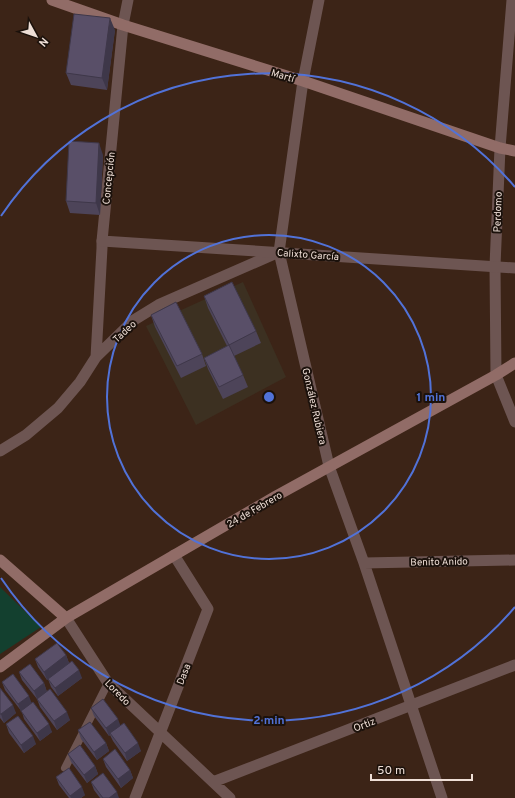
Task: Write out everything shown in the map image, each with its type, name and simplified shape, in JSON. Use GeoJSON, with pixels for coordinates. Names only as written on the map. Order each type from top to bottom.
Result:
{"type":"FeatureCollection","features":[{"type":"Feature","properties":{"kind":"main road","name":"Martí"},"geometry":{"type":"LineString","coordinates":[[52,0],[123,25],[303,81],[500,148],[515,151]]}},
{"type":"Feature","properties":{"kind":"main road","name":"24 de Febrero"},"geometry":{"type":"LineString","coordinates":[[0,667],[66,618],[329,466],[496,375],[515,363]]}},
{"type":"Feature","properties":{"kind":"main road","name":"Loredo"},"geometry":{"type":"LineString","coordinates":[[0,560],[66,618]]}},
{"type":"Feature","properties":{"kind":"street","name":"Concepción"},"geometry":{"type":"LineString","coordinates":[[96,357],[102,241],[123,25],[128,0]]}},
{"type":"Feature","properties":{"kind":"street","name":"González Rubiera"},"geometry":{"type":"LineString","coordinates":[[318,0],[303,81],[279,252],[329,466],[364,563],[442,798]]}},
{"type":"Feature","properties":{"kind":"street","name":"Perdomo"},"geometry":{"type":"LineString","coordinates":[[512,0],[500,148],[495,266],[496,375],[515,422]]}},
{"type":"Feature","properties":{"kind":"street","name":"Calixto García"},"geometry":{"type":"LineString","coordinates":[[102,241],[515,268]]}},
{"type":"Feature","properties":{"kind":"street","name":"Tadeo"},"geometry":{"type":"LineString","coordinates":[[0,451],[26,435],[58,408],[80,382],[96,357],[134,320],[160,304],[279,252]]}},
{"type":"Feature","properties":{"kind":"street","name":"Dasa"},"geometry":{"type":"LineString","coordinates":[[134,798],[208,609],[174,555]]}},
{"type":"Feature","properties":{"kind":"street","name":"Benito Anido"},"geometry":{"type":"LineString","coordinates":[[364,563],[515,560]]}},
{"type":"Feature","properties":{"kind":"street","name":"Loredo"},"geometry":{"type":"LineString","coordinates":[[66,618],[108,684],[230,798]]}},
{"type":"Feature","properties":{"kind":"street","name":"Ortiz"},"geometry":{"type":"LineString","coordinates":[[212,782],[515,665]]}},
{"type":"Feature","properties":{"kind":"lane"},"geometry":{"type":"LineString","coordinates":[[65,768],[108,684]]}},
{"type":"Feature","properties":{"kind":"shaded area"},"geometry":{"type":"Polygon","coordinates":[[[243,282],[286,377],[196,425],[146,326],[243,282]]]}},
{"type":"Feature","properties":{"kind":"green space"},"geometry":{"type":"Polygon","coordinates":[[[0,587],[41,627],[0,654],[0,587]]]}},
{"type":"Feature","properties":{"kind":"building"},"geometry":{"type":"Polygon","coordinates":[[[74,14],[110,18],[102,78],[66,73],[74,14]]]}},
{"type":"Feature","properties":{"kind":"building"},"geometry":{"type":"Polygon","coordinates":[[[69,141],[99,143],[96,203],[66,201],[69,141]]]}},
{"type":"Feature","properties":{"kind":"building"},"geometry":{"type":"Polygon","coordinates":[[[232,282],[256,331],[229,345],[204,296],[232,282]]]}},
{"type":"Feature","properties":{"kind":"building"},"geometry":{"type":"Polygon","coordinates":[[[176,302],[202,354],[177,366],[151,315],[176,302]]]}},
{"type":"Feature","properties":{"kind":"building"},"geometry":{"type":"Polygon","coordinates":[[[229,345],[243,375],[219,387],[204,358],[229,345]]]}},
{"type":"Feature","properties":{"kind":"building"},"geometry":{"type":"Polygon","coordinates":[[[57,643],[66,655],[44,672],[35,659],[57,643]]]}},
{"type":"Feature","properties":{"kind":"building"},"geometry":{"type":"Polygon","coordinates":[[[72,661],[79,670],[55,688],[48,679],[72,661]]]}},
{"type":"Feature","properties":{"kind":"building"},"geometry":{"type":"Polygon","coordinates":[[[30,664],[44,683],[34,691],[19,672],[30,664]]]}},
{"type":"Feature","properties":{"kind":"building"},"geometry":{"type":"Polygon","coordinates":[[[13,674],[29,696],[18,704],[2,682],[13,674]]]}},
{"type":"Feature","properties":{"kind":"building"},"geometry":{"type":"Polygon","coordinates":[[[0,688],[13,705],[1,714],[0,714],[0,688]]]}},
{"type":"Feature","properties":{"kind":"building"},"geometry":{"type":"Polygon","coordinates":[[[50,689],[67,712],[54,721],[37,699],[50,689]]]}},
{"type":"Feature","properties":{"kind":"building"},"geometry":{"type":"Polygon","coordinates":[[[103,699],[118,719],[106,728],[91,708],[103,699]]]}},
{"type":"Feature","properties":{"kind":"building"},"geometry":{"type":"Polygon","coordinates":[[[33,702],[49,724],[37,733],[21,711],[33,702]]]}},
{"type":"Feature","properties":{"kind":"building"},"geometry":{"type":"Polygon","coordinates":[[[18,716],[33,736],[21,745],[6,724],[18,716]]]}},
{"type":"Feature","properties":{"kind":"building"},"geometry":{"type":"Polygon","coordinates":[[[90,722],[106,743],[94,752],[78,730],[90,722]]]}},
{"type":"Feature","properties":{"kind":"building"},"geometry":{"type":"Polygon","coordinates":[[[124,723],[138,743],[125,753],[110,733],[124,723]]]}},
{"type":"Feature","properties":{"kind":"building"},"geometry":{"type":"Polygon","coordinates":[[[80,745],[95,766],[84,775],[68,754],[80,745]]]}},
{"type":"Feature","properties":{"kind":"building"},"geometry":{"type":"Polygon","coordinates":[[[115,749],[130,770],[118,779],[103,759],[115,749]]]}},
{"type":"Feature","properties":{"kind":"building"},"geometry":{"type":"Polygon","coordinates":[[[69,768],[82,787],[70,796],[56,777],[69,768]]]}},
{"type":"Feature","properties":{"kind":"building"},"geometry":{"type":"Polygon","coordinates":[[[103,773],[117,792],[109,798],[103,798],[91,782],[103,773]]]}}]}
